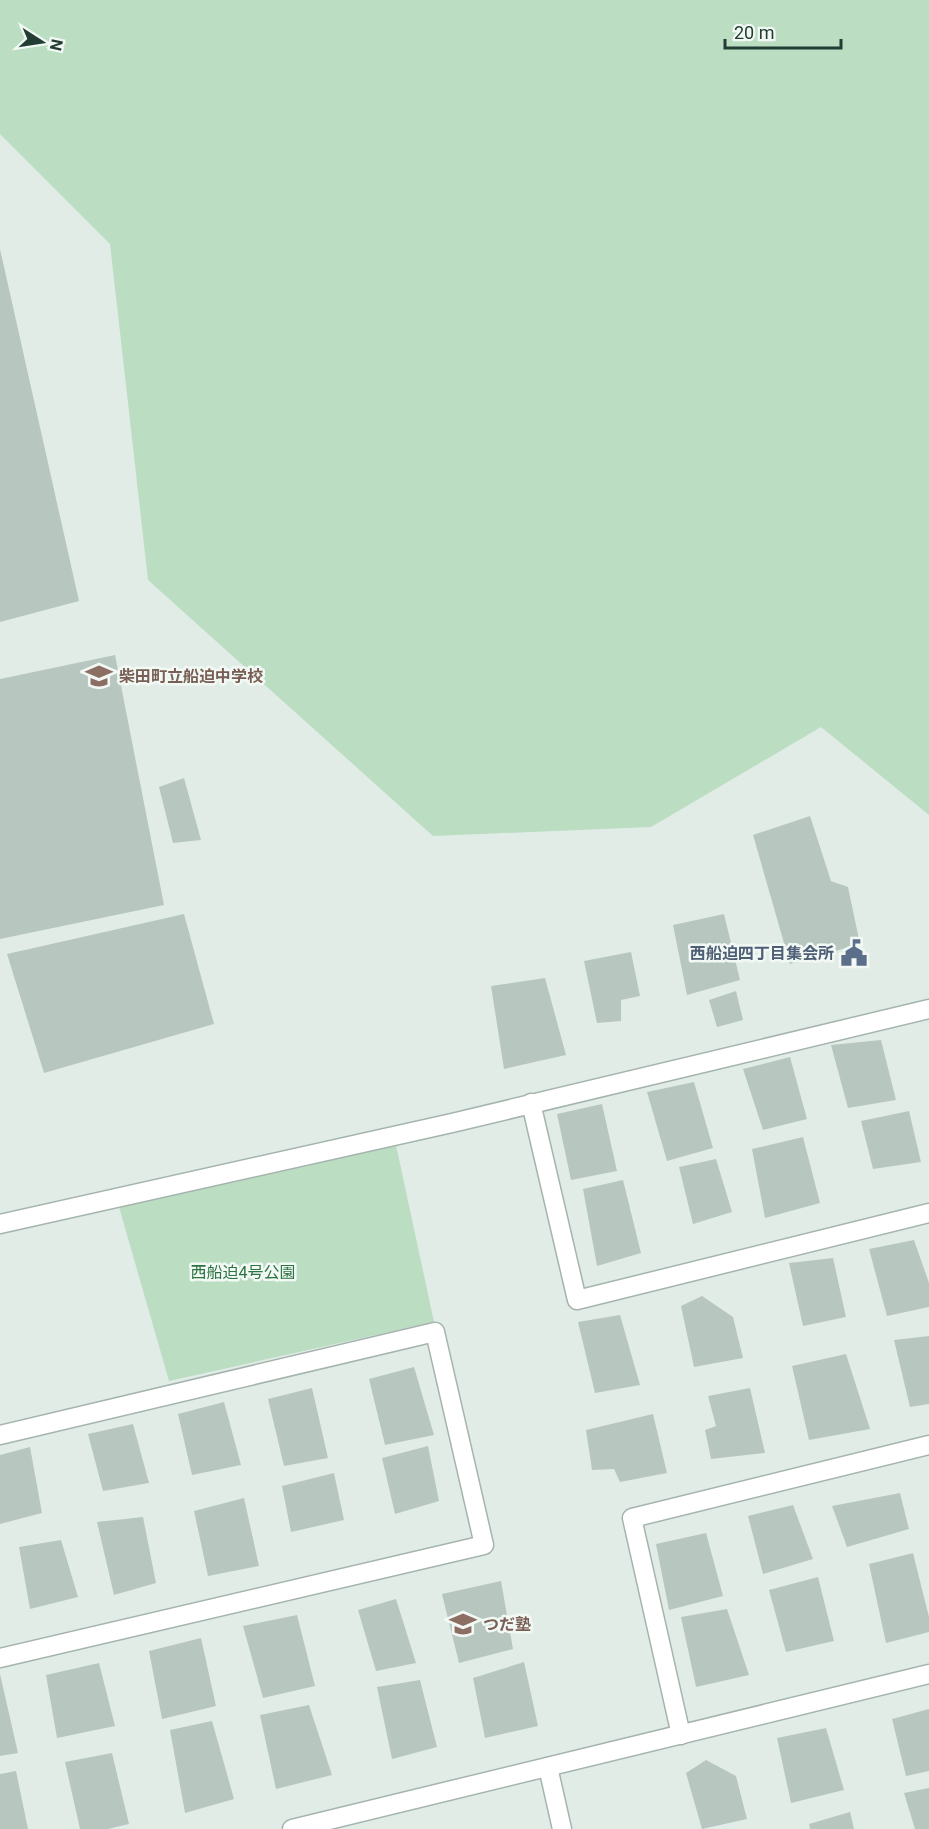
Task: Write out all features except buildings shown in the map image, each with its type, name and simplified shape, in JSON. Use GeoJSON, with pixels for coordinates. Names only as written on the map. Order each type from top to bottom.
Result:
{"type":"FeatureCollection","features":[{"type":"Feature","properties":{"kind":"street"},"geometry":{"type":"LineString","coordinates":[[0,1224],[452,1123],[929,1010]]}},
{"type":"Feature","properties":{"kind":"street"},"geometry":{"type":"LineString","coordinates":[[531,1103],[577,1300],[929,1213]]}},
{"type":"Feature","properties":{"kind":"street"},"geometry":{"type":"LineString","coordinates":[[0,1435],[435,1332],[484,1545],[0,1658]]}},
{"type":"Feature","properties":{"kind":"street"},"geometry":{"type":"LineString","coordinates":[[681,1735],[632,1518],[929,1445]]}},
{"type":"Feature","properties":{"kind":"street"},"geometry":{"type":"LineString","coordinates":[[292,1829],[929,1674]]}},
{"type":"Feature","properties":{"kind":"street"},"geometry":{"type":"LineString","coordinates":[[548,1767],[562,1829]]}},
{"type":"Feature","properties":{"kind":"green space"},"geometry":{"type":"Polygon","coordinates":[[[0,0],[929,0],[929,815],[821,727],[651,827],[433,836],[148,580],[110,244],[0,134],[0,0]]]}},
{"type":"Feature","properties":{"kind":"green space","name":"西船迫4号公園"},"geometry":{"type":"Polygon","coordinates":[[[396,1145],[434,1322],[169,1381],[119,1207],[396,1145]]]}},
{"type":"Feature","properties":{"kind":"place","name":"柴田町立船迫中学校"},"geometry":{"type":"Point","coordinates":[99,676]}},
{"type":"Feature","properties":{"kind":"place","name":"西船迫四丁目集会所"},"geometry":{"type":"Point","coordinates":[854,953]}},
{"type":"Feature","properties":{"kind":"place","name":"つだ塾"},"geometry":{"type":"Point","coordinates":[463,1624]}}]}
